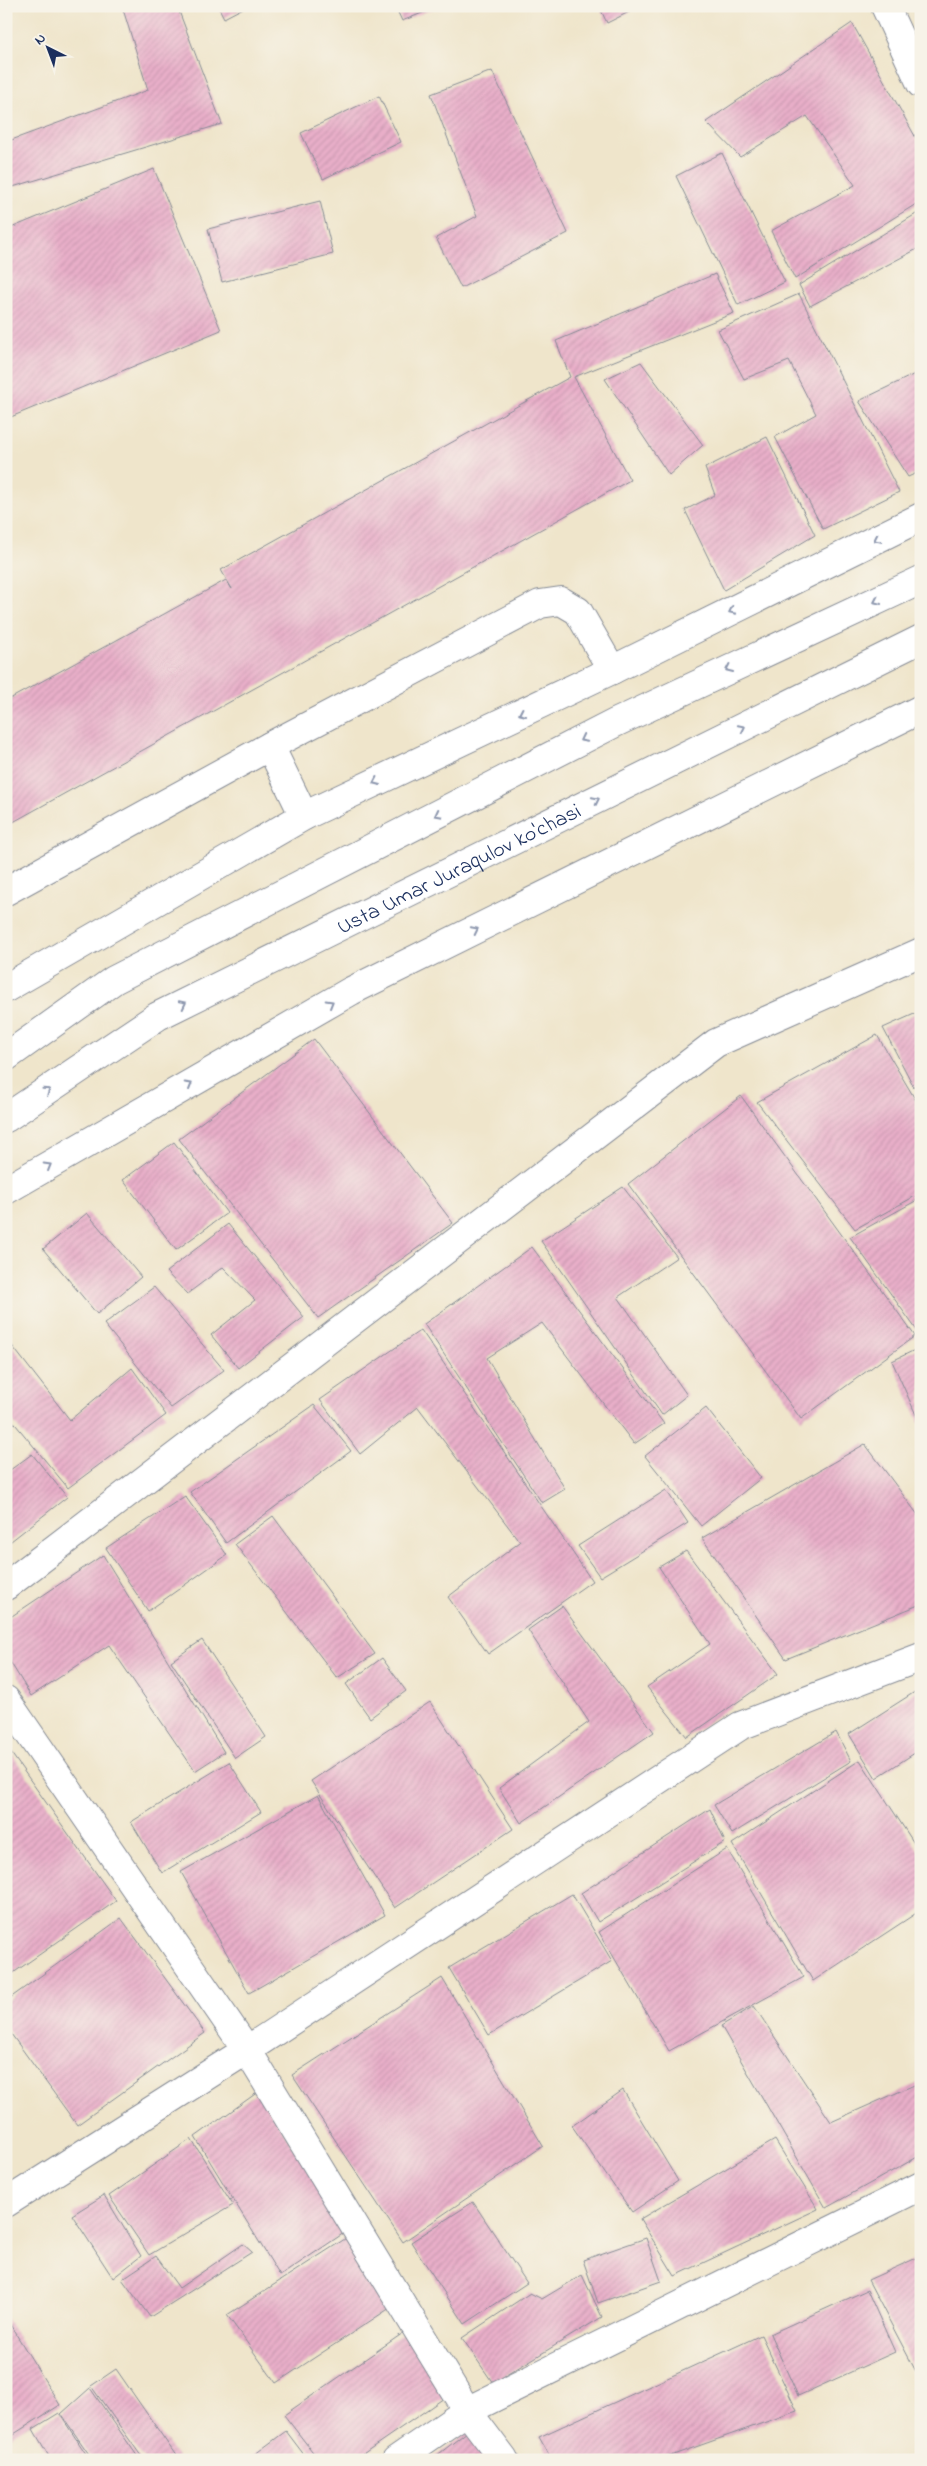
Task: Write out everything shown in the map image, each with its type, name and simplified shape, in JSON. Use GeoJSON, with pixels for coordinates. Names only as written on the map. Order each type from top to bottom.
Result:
{"type":"FeatureCollection","features":[{"type":"Feature","properties":{"kind":"street"},"geometry":{"type":"LineString","coordinates":[[885,6],[921,84]]}},
{"type":"Feature","properties":{"kind":"street"},"geometry":{"type":"LineString","coordinates":[[6,988],[304,816],[612,670],[921,517]]}},
{"type":"Feature","properties":{"kind":"street"},"geometry":{"type":"LineString","coordinates":[[6,1057],[114,980],[615,723],[921,580]]}},
{"type":"Feature","properties":{"kind":"street"},"geometry":{"type":"LineString","coordinates":[[6,891],[270,746],[540,604],[561,602],[578,610],[612,670]]}},
{"type":"Feature","properties":{"kind":"street","name":"Usta Umar Juraqulov ko'chasi"},"geometry":{"type":"LineString","coordinates":[[6,1118],[158,1016],[921,640]]}},
{"type":"Feature","properties":{"kind":"street"},"geometry":{"type":"LineString","coordinates":[[6,1190],[351,991],[921,709]]}},
{"type":"Feature","properties":{"kind":"street"},"geometry":{"type":"LineString","coordinates":[[270,746],[304,816]]}},
{"type":"Feature","properties":{"kind":"street"},"geometry":{"type":"LineString","coordinates":[[6,1586],[716,1043],[921,952]]}},
{"type":"Feature","properties":{"kind":"street"},"geometry":{"type":"LineString","coordinates":[[6,2203],[247,2050],[740,1726],[921,1657]]}},
{"type":"Feature","properties":{"kind":"street"},"geometry":{"type":"LineString","coordinates":[[6,1700],[247,2050],[467,2411],[504,2460]]}},
{"type":"Feature","properties":{"kind":"street"},"geometry":{"type":"LineString","coordinates":[[396,2460],[467,2411],[921,2186]]}},
{"type":"Feature","properties":{"kind":"building"},"geometry":{"type":"Polygon","coordinates":[[[122,6],[177,6],[222,124],[6,189],[6,142],[148,90],[122,6]]]}},
{"type":"Feature","properties":{"kind":"building"},"geometry":{"type":"Polygon","coordinates":[[[218,6],[247,6],[224,18],[218,6]]]}},
{"type":"Feature","properties":{"kind":"building"},"geometry":{"type":"Polygon","coordinates":[[[395,6],[440,6],[402,21],[395,6]]]}},
{"type":"Feature","properties":{"kind":"building"},"geometry":{"type":"Polygon","coordinates":[[[599,6],[641,6],[607,23],[599,6]]]}},
{"type":"Feature","properties":{"kind":"building"},"geometry":{"type":"Polygon","coordinates":[[[852,23],[921,147],[921,201],[795,279],[771,231],[855,185],[807,116],[740,157],[706,122],[852,23]]]}},
{"type":"Feature","properties":{"kind":"building"},"geometry":{"type":"Polygon","coordinates":[[[492,71],[568,233],[461,288],[436,238],[477,216],[431,94],[492,71]]]}},
{"type":"Feature","properties":{"kind":"building"},"geometry":{"type":"Polygon","coordinates":[[[379,96],[401,142],[323,179],[301,133],[379,96]]]}},
{"type":"Feature","properties":{"kind":"building"},"geometry":{"type":"Polygon","coordinates":[[[722,153],[785,282],[738,305],[676,176],[722,153]]]}},
{"type":"Feature","properties":{"kind":"building"},"geometry":{"type":"Polygon","coordinates":[[[154,169],[221,330],[6,419],[6,230],[154,169]]]}},
{"type":"Feature","properties":{"kind":"building"},"geometry":{"type":"Polygon","coordinates":[[[320,201],[333,254],[222,282],[208,229],[320,201]]]}},
{"type":"Feature","properties":{"kind":"building"},"geometry":{"type":"Polygon","coordinates":[[[921,211],[921,247],[810,306],[799,285],[921,211]]]}},
{"type":"Feature","properties":{"kind":"building"},"geometry":{"type":"Polygon","coordinates":[[[715,274],[734,313],[574,377],[630,480],[6,826],[6,701],[226,580],[232,589],[221,570],[570,377],[556,341],[715,274]]]}},
{"type":"Feature","properties":{"kind":"building"},"geometry":{"type":"Polygon","coordinates":[[[799,294],[899,492],[823,529],[775,437],[816,414],[789,361],[744,379],[718,330],[799,294]]]}},
{"type":"Feature","properties":{"kind":"building"},"geometry":{"type":"Polygon","coordinates":[[[641,362],[703,445],[669,475],[605,379],[641,362]]]}},
{"type":"Feature","properties":{"kind":"building"},"geometry":{"type":"Polygon","coordinates":[[[921,371],[921,471],[908,477],[859,401],[921,371]]]}},
{"type":"Feature","properties":{"kind":"building"},"geometry":{"type":"Polygon","coordinates":[[[767,437],[815,535],[724,590],[685,510],[715,495],[705,468],[767,437]]]}},
{"type":"Feature","properties":{"kind":"building"},"geometry":{"type":"Polygon","coordinates":[[[921,1011],[921,1083],[914,1087],[883,1028],[921,1011]]]}},
{"type":"Feature","properties":{"kind":"building"},"geometry":{"type":"Polygon","coordinates":[[[877,1035],[921,1109],[921,1193],[855,1229],[757,1102],[877,1035]]]}},
{"type":"Feature","properties":{"kind":"building"},"geometry":{"type":"Polygon","coordinates":[[[314,1039],[453,1223],[318,1318],[179,1139],[314,1039]]]}},
{"type":"Feature","properties":{"kind":"building"},"geometry":{"type":"Polygon","coordinates":[[[741,1096],[915,1336],[801,1419],[628,1184],[741,1096]]]}},
{"type":"Feature","properties":{"kind":"building"},"geometry":{"type":"Polygon","coordinates":[[[174,1142],[227,1213],[176,1250],[123,1180],[174,1142]]]}},
{"type":"Feature","properties":{"kind":"building"},"geometry":{"type":"Polygon","coordinates":[[[623,1187],[677,1257],[618,1297],[687,1395],[662,1415],[541,1241],[623,1187]]]}},
{"type":"Feature","properties":{"kind":"building"},"geometry":{"type":"Polygon","coordinates":[[[921,1198],[921,1336],[850,1237],[921,1198]]]}},
{"type":"Feature","properties":{"kind":"building"},"geometry":{"type":"Polygon","coordinates":[[[87,1213],[141,1277],[97,1314],[43,1249],[87,1213]]]}},
{"type":"Feature","properties":{"kind":"building"},"geometry":{"type":"Polygon","coordinates":[[[228,1224],[304,1317],[238,1368],[211,1335],[255,1300],[223,1267],[187,1294],[166,1272],[228,1224]]]}},
{"type":"Feature","properties":{"kind":"building"},"geometry":{"type":"Polygon","coordinates":[[[532,1247],[664,1424],[634,1444],[542,1323],[487,1358],[565,1489],[542,1503],[424,1324],[532,1247]]]}},
{"type":"Feature","properties":{"kind":"building"},"geometry":{"type":"Polygon","coordinates":[[[154,1287],[224,1370],[171,1408],[104,1324],[154,1287]]]}},
{"type":"Feature","properties":{"kind":"building"},"geometry":{"type":"Polygon","coordinates":[[[421,1330],[592,1581],[488,1654],[448,1597],[520,1542],[418,1407],[360,1454],[320,1400],[421,1330]]]}},
{"type":"Feature","properties":{"kind":"building"},"geometry":{"type":"Polygon","coordinates":[[[6,1338],[70,1420],[132,1368],[166,1415],[68,1488],[6,1413],[6,1338]]]}},
{"type":"Feature","properties":{"kind":"building"},"geometry":{"type":"Polygon","coordinates":[[[921,1347],[921,1426],[892,1361],[921,1347]]]}},
{"type":"Feature","properties":{"kind":"building"},"geometry":{"type":"Polygon","coordinates":[[[314,1405],[351,1451],[226,1543],[190,1492],[314,1405]]]}},
{"type":"Feature","properties":{"kind":"building"},"geometry":{"type":"Polygon","coordinates":[[[706,1408],[761,1478],[701,1526],[645,1456],[706,1408]]]}},
{"type":"Feature","properties":{"kind":"building"},"geometry":{"type":"Polygon","coordinates":[[[865,1444],[921,1519],[921,1604],[786,1659],[702,1538],[865,1444]]]}},
{"type":"Feature","properties":{"kind":"building"},"geometry":{"type":"Polygon","coordinates":[[[32,1454],[67,1497],[6,1545],[6,1473],[32,1454]]]}},
{"type":"Feature","properties":{"kind":"building"},"geometry":{"type":"Polygon","coordinates":[[[666,1490],[688,1523],[600,1577],[578,1546],[666,1490]]]}},
{"type":"Feature","properties":{"kind":"building"},"geometry":{"type":"Polygon","coordinates":[[[185,1496],[227,1555],[148,1611],[106,1548],[185,1496]]]}},
{"type":"Feature","properties":{"kind":"building"},"geometry":{"type":"Polygon","coordinates":[[[273,1516],[375,1654],[337,1678],[235,1544],[273,1516]]]}},
{"type":"Feature","properties":{"kind":"building"},"geometry":{"type":"Polygon","coordinates":[[[686,1551],[778,1674],[687,1737],[647,1687],[710,1644],[659,1567],[686,1551]]]}},
{"type":"Feature","properties":{"kind":"building"},"geometry":{"type":"Polygon","coordinates":[[[103,1555],[224,1752],[195,1771],[109,1645],[31,1696],[6,1655],[6,1620],[103,1555]]]}},
{"type":"Feature","properties":{"kind":"building"},"geometry":{"type":"Polygon","coordinates":[[[562,1606],[654,1732],[521,1823],[499,1788],[589,1722],[528,1630],[562,1606]]]}},
{"type":"Feature","properties":{"kind":"building"},"geometry":{"type":"Polygon","coordinates":[[[202,1640],[266,1737],[235,1758],[171,1661],[202,1640]]]}},
{"type":"Feature","properties":{"kind":"building"},"geometry":{"type":"Polygon","coordinates":[[[382,1658],[406,1691],[370,1718],[346,1684],[382,1658]]]}},
{"type":"Feature","properties":{"kind":"building"},"geometry":{"type":"Polygon","coordinates":[[[921,1688],[921,1749],[876,1778],[849,1734],[921,1688]]]}},
{"type":"Feature","properties":{"kind":"building"},"geometry":{"type":"Polygon","coordinates":[[[430,1702],[513,1829],[395,1908],[311,1781],[430,1702]]]}},
{"type":"Feature","properties":{"kind":"building"},"geometry":{"type":"Polygon","coordinates":[[[836,1732],[851,1761],[732,1834],[714,1805],[836,1732]]]}},
{"type":"Feature","properties":{"kind":"building"},"geometry":{"type":"Polygon","coordinates":[[[6,1746],[116,1901],[6,1978],[6,1746]]]}},
{"type":"Feature","properties":{"kind":"building"},"geometry":{"type":"Polygon","coordinates":[[[860,1760],[921,1854],[921,1910],[813,1981],[732,1844],[860,1760]]]}},
{"type":"Feature","properties":{"kind":"building"},"geometry":{"type":"Polygon","coordinates":[[[229,1762],[261,1812],[162,1873],[131,1822],[229,1762]]]}},
{"type":"Feature","properties":{"kind":"building"},"geometry":{"type":"Polygon","coordinates":[[[318,1795],[385,1915],[249,1993],[181,1872],[318,1795]]]}},
{"type":"Feature","properties":{"kind":"building"},"geometry":{"type":"Polygon","coordinates":[[[710,1809],[725,1842],[598,1922],[581,1893],[710,1809]]]}},
{"type":"Feature","properties":{"kind":"building"},"geometry":{"type":"Polygon","coordinates":[[[727,1849],[804,1977],[669,2051],[599,1932],[727,1849]]]}},
{"type":"Feature","properties":{"kind":"building"},"geometry":{"type":"Polygon","coordinates":[[[572,1894],[612,1961],[489,2035],[449,1968],[572,1894]]]}},
{"type":"Feature","properties":{"kind":"building"},"geometry":{"type":"Polygon","coordinates":[[[121,1918],[205,2033],[77,2125],[6,2027],[6,2001],[121,1918]]]}},
{"type":"Feature","properties":{"kind":"building"},"geometry":{"type":"Polygon","coordinates":[[[442,1978],[543,2146],[403,2242],[292,2075],[442,1978]]]}},
{"type":"Feature","properties":{"kind":"building"},"geometry":{"type":"Polygon","coordinates":[[[754,2006],[831,2122],[921,2082],[921,2155],[826,2208],[721,2026],[754,2006]]]}},
{"type":"Feature","properties":{"kind":"building"},"geometry":{"type":"Polygon","coordinates":[[[623,2090],[678,2181],[632,2212],[572,2126],[623,2090]]]}},
{"type":"Feature","properties":{"kind":"building"},"geometry":{"type":"Polygon","coordinates":[[[258,2092],[347,2231],[280,2276],[195,2137],[258,2092]]]}},
{"type":"Feature","properties":{"kind":"building"},"geometry":{"type":"Polygon","coordinates":[[[191,2139],[233,2205],[149,2255],[109,2196],[191,2139]]]}},
{"type":"Feature","properties":{"kind":"building"},"geometry":{"type":"Polygon","coordinates":[[[775,2140],[818,2209],[675,2276],[640,2219],[775,2140]]]}},
{"type":"Feature","properties":{"kind":"building"},"geometry":{"type":"Polygon","coordinates":[[[104,2195],[141,2256],[113,2278],[72,2215],[104,2195]]]}},
{"type":"Feature","properties":{"kind":"building"},"geometry":{"type":"Polygon","coordinates":[[[473,2202],[527,2283],[465,2324],[411,2242],[473,2202]]]}},
{"type":"Feature","properties":{"kind":"building"},"geometry":{"type":"Polygon","coordinates":[[[348,2237],[390,2308],[276,2383],[227,2315],[348,2237]]]}},
{"type":"Feature","properties":{"kind":"building"},"geometry":{"type":"Polygon","coordinates":[[[646,2238],[661,2281],[598,2303],[583,2260],[646,2238]]]}},
{"type":"Feature","properties":{"kind":"building"},"geometry":{"type":"Polygon","coordinates":[[[243,2244],[252,2252],[150,2317],[122,2279],[156,2256],[179,2288],[243,2244]]]}},
{"type":"Feature","properties":{"kind":"building"},"geometry":{"type":"Polygon","coordinates":[[[921,2256],[921,2381],[868,2280],[921,2256]]]}},
{"type":"Feature","properties":{"kind":"building"},"geometry":{"type":"Polygon","coordinates":[[[582,2275],[602,2317],[493,2383],[462,2338],[530,2293],[542,2299],[582,2275]]]}},
{"type":"Feature","properties":{"kind":"building"},"geometry":{"type":"Polygon","coordinates":[[[867,2290],[895,2352],[798,2396],[770,2334],[867,2290]]]}},
{"type":"Feature","properties":{"kind":"building"},"geometry":{"type":"Polygon","coordinates":[[[6,2318],[60,2405],[6,2439],[6,2318]]]}},
{"type":"Feature","properties":{"kind":"building"},"geometry":{"type":"Polygon","coordinates":[[[406,2331],[447,2396],[354,2460],[319,2460],[284,2415],[406,2331]]]}},
{"type":"Feature","properties":{"kind":"building"},"geometry":{"type":"Polygon","coordinates":[[[761,2335],[797,2411],[659,2460],[552,2460],[539,2437],[761,2335]]]}},
{"type":"Feature","properties":{"kind":"building"},"geometry":{"type":"Polygon","coordinates":[[[116,2369],[179,2460],[144,2460],[91,2386],[116,2369]]]}},
{"type":"Feature","properties":{"kind":"building"},"geometry":{"type":"Polygon","coordinates":[[[90,2388],[140,2460],[93,2460],[61,2414],[90,2388]]]}},
{"type":"Feature","properties":{"kind":"building"},"geometry":{"type":"Polygon","coordinates":[[[59,2413],[90,2460],[51,2460],[33,2429],[59,2413]]]}},
{"type":"Feature","properties":{"kind":"building"},"geometry":{"type":"Polygon","coordinates":[[[286,2431],[308,2460],[247,2460],[286,2431]]]}},
{"type":"Feature","properties":{"kind":"building"},"geometry":{"type":"Polygon","coordinates":[[[467,2432],[485,2460],[431,2460],[467,2432]]]}}]}
